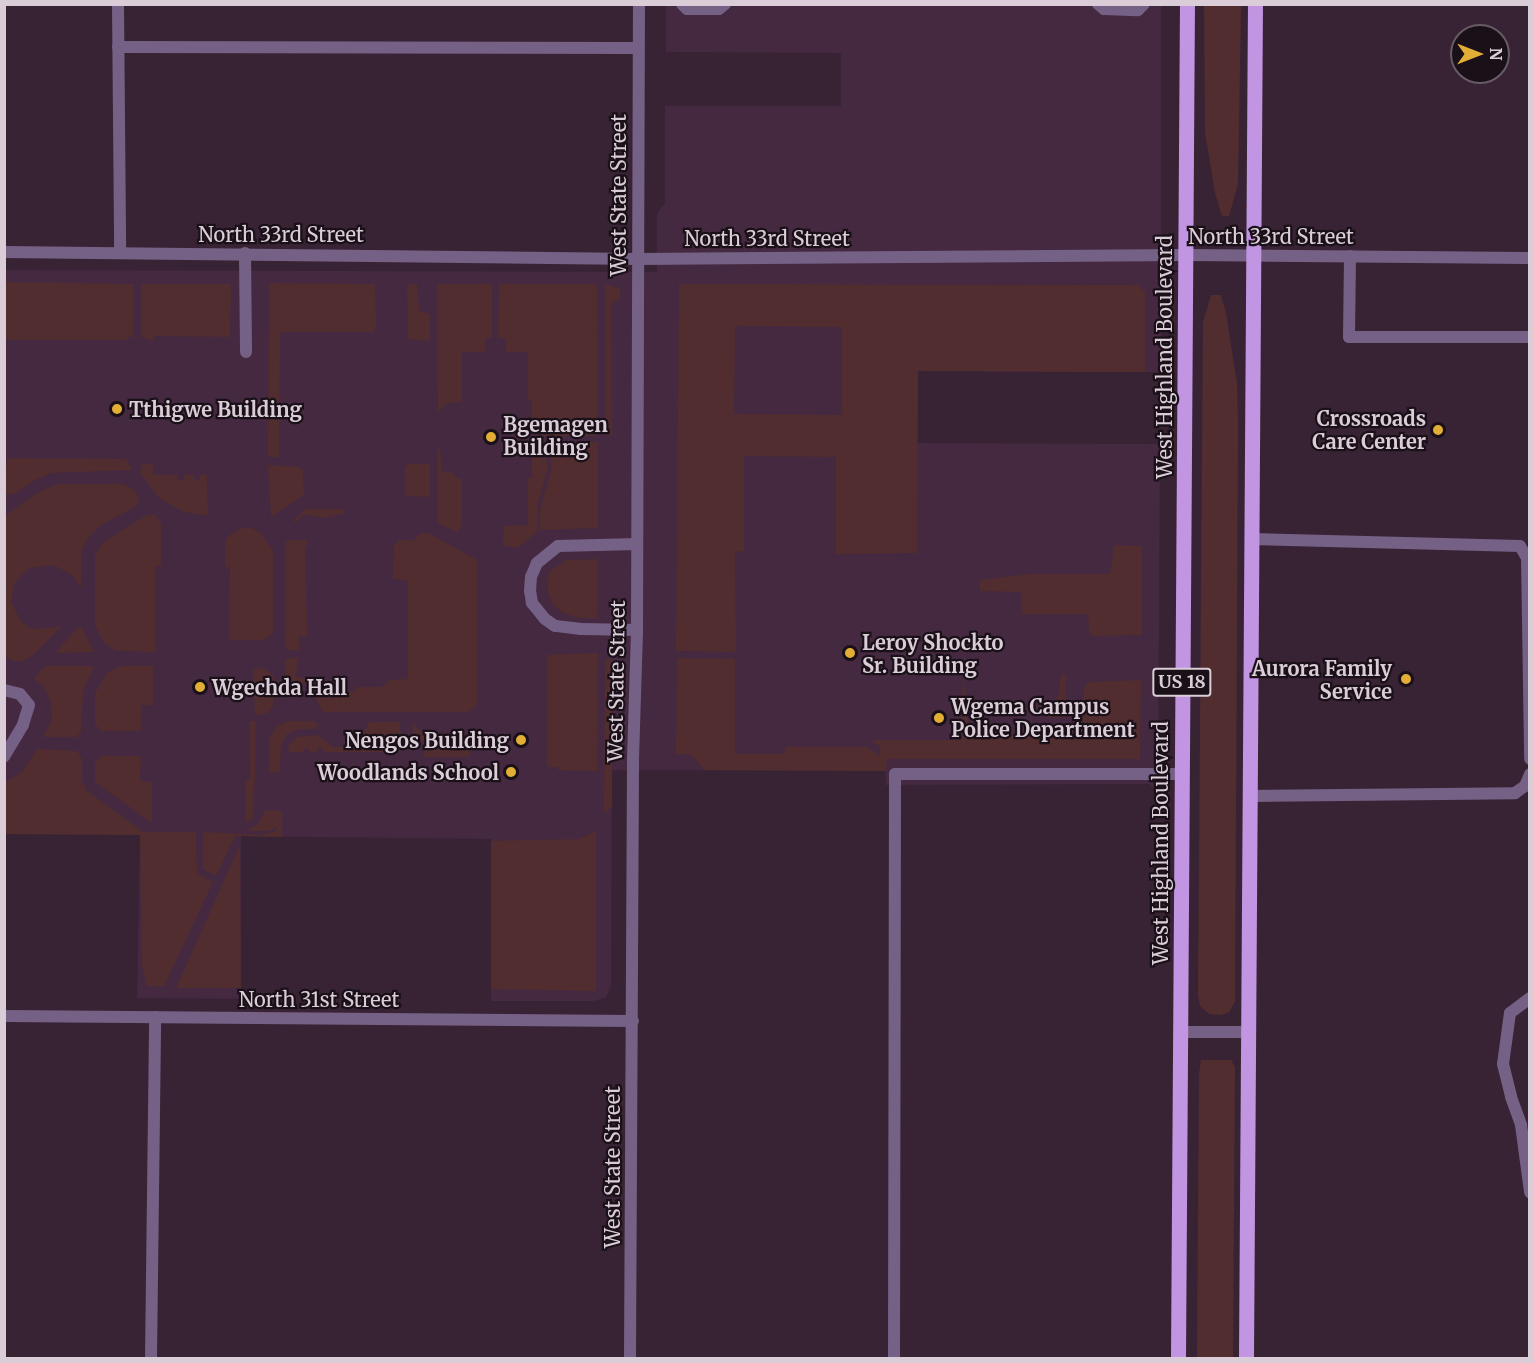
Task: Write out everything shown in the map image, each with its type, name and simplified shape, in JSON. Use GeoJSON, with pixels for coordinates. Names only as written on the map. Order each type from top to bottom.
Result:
{"type":"FeatureCollection","features":[{"type":"Feature","properties":{"kind":"main road","name":"West Highland Boulevard"},"geometry":{"type":"LineString","coordinates":[[1178,1359],[1187,4]]}},
{"type":"Feature","properties":{"kind":"main road"},"geometry":{"type":"LineString","coordinates":[[1246,1359],[1255,4]]}},
{"type":"Feature","properties":{"kind":"street"},"geometry":{"type":"LineString","coordinates":[[118,4],[120,253]]}},
{"type":"Feature","properties":{"kind":"street","name":"West State Street"},"geometry":{"type":"LineString","coordinates":[[630,1359],[633,759],[637,630],[637,48],[639,4]]}},
{"type":"Feature","properties":{"kind":"street"},"geometry":{"type":"LineString","coordinates":[[682,4],[687,9],[719,9],[725,4]]}},
{"type":"Feature","properties":{"kind":"street"},"geometry":{"type":"LineString","coordinates":[[1098,4],[1104,9],[1129,10],[1138,10],[1144,4]]}},
{"type":"Feature","properties":{"kind":"street"},"geometry":{"type":"LineString","coordinates":[[118,47],[637,48]]}},
{"type":"Feature","properties":{"kind":"street","name":"North 33rd Street"},"geometry":{"type":"LineString","coordinates":[[4,252],[637,259],[1186,255],[1530,258]]}},
{"type":"Feature","properties":{"kind":"street"},"geometry":{"type":"LineString","coordinates":[[245,253],[246,352]]}},
{"type":"Feature","properties":{"kind":"street"},"geometry":{"type":"LineString","coordinates":[[1350,256],[1349,337],[1530,337]]}},
{"type":"Feature","properties":{"kind":"street"},"geometry":{"type":"LineString","coordinates":[[1252,539],[1520,546],[1527,558],[1530,759]]}},
{"type":"Feature","properties":{"kind":"street"},"geometry":{"type":"LineString","coordinates":[[637,544],[558,546],[537,563],[531,577],[530,591],[532,603],[545,619],[555,626],[637,630]]}},
{"type":"Feature","properties":{"kind":"street"},"geometry":{"type":"LineString","coordinates":[[4,690],[20,694],[29,705],[23,725],[4,757]]}},
{"type":"Feature","properties":{"kind":"street"},"geometry":{"type":"LineString","coordinates":[[894,1359],[895,774],[1181,774]]}},
{"type":"Feature","properties":{"kind":"street"},"geometry":{"type":"LineString","coordinates":[[1250,796],[1515,793],[1525,786],[1530,774]]}},
{"type":"Feature","properties":{"kind":"street"},"geometry":{"type":"LineString","coordinates":[[1530,998],[1510,1013],[1503,1064],[1521,1125],[1530,1192]]}},
{"type":"Feature","properties":{"kind":"street","name":"North 31st Street"},"geometry":{"type":"LineString","coordinates":[[4,1016],[633,1021]]}},
{"type":"Feature","properties":{"kind":"street"},"geometry":{"type":"LineString","coordinates":[[151,1359],[155,1017]]}},
{"type":"Feature","properties":{"kind":"street"},"geometry":{"type":"LineString","coordinates":[[1180,1032],[1249,1032]]}},
{"type":"Feature","properties":{"kind":"shaded area"},"geometry":{"type":"Polygon","coordinates":[[[666,5],[1161,5],[1161,372],[918,371],[917,443],[1160,444],[1158,790],[1149,784],[886,785],[885,771],[612,770],[611,986],[606,997],[594,1001],[491,1001],[491,839],[241,836],[241,999],[137,998],[140,835],[5,834],[5,270],[657,272],[657,213],[665,203],[665,106],[841,106],[841,53],[666,52],[666,5]]]}},
{"type":"Feature","properties":{"kind":"shaded area"},"geometry":{"type":"Polygon","coordinates":[[[1204,5],[1241,5],[1238,184],[1229,216],[1222,216],[1215,193],[1205,132],[1204,5]]]}},
{"type":"Feature","properties":{"kind":"shaded area"},"geometry":{"type":"Polygon","coordinates":[[[5,282],[134,284],[133,337],[127,337],[127,340],[7,340],[4,337],[5,282]]]}},
{"type":"Feature","properties":{"kind":"shaded area"},"geometry":{"type":"Polygon","coordinates":[[[269,283],[375,284],[376,327],[374,332],[280,332],[279,457],[268,457],[269,283]]]}},
{"type":"Feature","properties":{"kind":"shaded area"},"geometry":{"type":"Polygon","coordinates":[[[141,284],[231,284],[230,337],[154,336],[153,341],[141,337],[141,284]]]}},
{"type":"Feature","properties":{"kind":"shaded area"},"geometry":{"type":"Polygon","coordinates":[[[407,284],[417,284],[419,311],[430,314],[430,341],[408,339],[407,284]]]}},
{"type":"Feature","properties":{"kind":"shaded area"},"geometry":{"type":"Polygon","coordinates":[[[437,284],[492,284],[492,338],[485,338],[485,352],[462,352],[462,402],[447,403],[438,412],[437,284]]]}},
{"type":"Feature","properties":{"kind":"shaded area"},"geometry":{"type":"Polygon","coordinates":[[[499,284],[595,284],[597,287],[598,436],[542,436],[541,431],[532,430],[532,401],[528,401],[528,352],[506,352],[506,338],[498,338],[499,284]]]}},
{"type":"Feature","properties":{"kind":"shaded area"},"geometry":{"type":"Polygon","coordinates":[[[605,284],[620,289],[620,298],[611,304],[612,436],[605,436],[605,284]]]}},
{"type":"Feature","properties":{"kind":"shaded area"},"geometry":{"type":"Polygon","coordinates":[[[679,284],[1138,285],[1145,292],[1145,372],[918,371],[917,553],[836,554],[836,457],[744,456],[744,551],[735,552],[736,649],[733,652],[676,651],[679,284]],[[735,326],[734,414],[842,415],[842,327],[735,326]]]}},
{"type":"Feature","properties":{"kind":"shaded area"},"geometry":{"type":"Polygon","coordinates":[[[1211,295],[1221,295],[1226,313],[1237,383],[1238,423],[1235,1002],[1229,1012],[1221,1015],[1209,1014],[1200,1006],[1198,995],[1203,322],[1211,295]]]}},
{"type":"Feature","properties":{"kind":"shaded area"},"geometry":{"type":"Polygon","coordinates":[[[547,442],[598,442],[598,528],[540,530],[540,509],[552,468],[547,442]]]}},
{"type":"Feature","properties":{"kind":"shaded area"},"geometry":{"type":"Polygon","coordinates":[[[543,446],[548,468],[538,502],[537,532],[518,548],[503,545],[504,526],[528,525],[528,478],[532,478],[532,447],[543,446]]]}},
{"type":"Feature","properties":{"kind":"shaded area"},"geometry":{"type":"Polygon","coordinates":[[[438,449],[440,449],[442,471],[454,473],[455,478],[462,478],[462,526],[457,532],[438,523],[438,449]]]}},
{"type":"Feature","properties":{"kind":"shaded area"},"geometry":{"type":"Polygon","coordinates":[[[7,458],[126,459],[132,470],[51,473],[35,480],[13,495],[4,493],[7,458]]]}},
{"type":"Feature","properties":{"kind":"shaded area"},"geometry":{"type":"Polygon","coordinates":[[[142,463],[153,464],[153,475],[177,475],[177,480],[184,480],[185,475],[194,475],[194,480],[200,480],[200,475],[207,475],[208,516],[184,512],[159,498],[140,473],[142,463]]]}},
{"type":"Feature","properties":{"kind":"shaded area"},"geometry":{"type":"Polygon","coordinates":[[[408,464],[430,464],[430,497],[405,496],[405,467],[408,464]]]}},
{"type":"Feature","properties":{"kind":"shaded area"},"geometry":{"type":"Polygon","coordinates":[[[268,465],[299,467],[303,471],[304,495],[271,517],[268,465]]]}},
{"type":"Feature","properties":{"kind":"shaded area"},"geometry":{"type":"Polygon","coordinates":[[[57,484],[122,484],[135,490],[139,500],[136,506],[100,526],[89,537],[82,549],[81,588],[73,576],[54,565],[29,568],[15,582],[11,602],[21,621],[31,629],[61,627],[32,656],[23,661],[15,661],[5,657],[5,516],[37,493],[57,484]]]}},
{"type":"Feature","properties":{"kind":"shaded area"},"geometry":{"type":"Polygon","coordinates":[[[306,509],[344,509],[344,513],[326,518],[304,515],[295,523],[296,528],[294,520],[306,509]]]}},
{"type":"Feature","properties":{"kind":"shaded area"},"geometry":{"type":"Polygon","coordinates":[[[155,514],[161,524],[161,566],[155,566],[155,652],[116,651],[105,644],[95,626],[95,556],[103,542],[147,515],[155,514]]]}},
{"type":"Feature","properties":{"kind":"shaded area"},"geometry":{"type":"Polygon","coordinates":[[[241,528],[251,528],[260,532],[273,551],[273,633],[264,640],[229,640],[230,567],[225,567],[225,543],[228,536],[241,528]]]}},
{"type":"Feature","properties":{"kind":"shaded area"},"geometry":{"type":"Polygon","coordinates":[[[428,533],[477,560],[477,704],[469,712],[323,712],[314,696],[316,691],[334,699],[336,691],[356,691],[356,687],[382,687],[389,680],[408,679],[408,580],[393,579],[394,544],[397,544],[397,540],[413,540],[419,534],[428,533]]]}},
{"type":"Feature","properties":{"kind":"shaded area"},"geometry":{"type":"Polygon","coordinates":[[[288,540],[307,540],[307,544],[310,544],[305,546],[307,636],[299,636],[299,650],[288,650],[285,645],[285,543],[288,540]]]}},
{"type":"Feature","properties":{"kind":"shaded area"},"geometry":{"type":"Polygon","coordinates":[[[1114,545],[1142,546],[1142,635],[1093,636],[1089,632],[1088,614],[1022,614],[1021,592],[980,591],[980,580],[1029,574],[1110,574],[1114,545]]]}},
{"type":"Feature","properties":{"kind":"shaded area"},"geometry":{"type":"Polygon","coordinates":[[[598,559],[597,618],[578,618],[562,612],[553,605],[548,592],[547,579],[550,571],[566,560],[598,559]]]}},
{"type":"Feature","properties":{"kind":"shaded area"},"geometry":{"type":"Polygon","coordinates":[[[78,627],[82,628],[94,652],[55,653],[78,627]]]}},
{"type":"Feature","properties":{"kind":"shaded area"},"geometry":{"type":"Polygon","coordinates":[[[598,653],[597,771],[558,770],[558,767],[547,767],[547,655],[598,653]]]}},
{"type":"Feature","properties":{"kind":"shaded area"},"geometry":{"type":"Polygon","coordinates":[[[299,657],[295,676],[315,682],[312,685],[285,680],[286,659],[299,657]]]}},
{"type":"Feature","properties":{"kind":"shaded area"},"geometry":{"type":"Polygon","coordinates":[[[677,658],[735,659],[735,754],[785,754],[785,747],[866,747],[880,756],[880,747],[871,740],[961,740],[963,675],[968,721],[973,728],[991,736],[1063,734],[1080,720],[1085,686],[1089,682],[1141,680],[1140,759],[887,759],[886,771],[705,770],[690,754],[676,754],[677,658]]]}},
{"type":"Feature","properties":{"kind":"shaded area"},"geometry":{"type":"Polygon","coordinates":[[[605,659],[612,659],[612,807],[604,813],[605,659]]]}},
{"type":"Feature","properties":{"kind":"shaded area"},"geometry":{"type":"Polygon","coordinates":[[[46,666],[94,666],[83,691],[81,732],[76,737],[43,737],[52,720],[51,703],[44,687],[34,678],[46,666]]]}},
{"type":"Feature","properties":{"kind":"shaded area"},"geometry":{"type":"Polygon","coordinates":[[[121,666],[153,666],[153,705],[141,705],[141,731],[101,731],[95,724],[95,693],[108,672],[121,666]]]}},
{"type":"Feature","properties":{"kind":"shaded area"},"geometry":{"type":"Polygon","coordinates":[[[264,668],[273,676],[273,706],[268,713],[255,715],[253,669],[264,668]]]}},
{"type":"Feature","properties":{"kind":"shaded area"},"geometry":{"type":"Polygon","coordinates":[[[1061,672],[1066,676],[1065,714],[1059,718],[1045,718],[1059,694],[1061,672]]]}},
{"type":"Feature","properties":{"kind":"shaded area"},"geometry":{"type":"Polygon","coordinates":[[[250,721],[256,721],[255,773],[253,818],[246,823],[246,780],[250,780],[250,721]]]}},
{"type":"Feature","properties":{"kind":"shaded area"},"geometry":{"type":"Polygon","coordinates":[[[289,721],[314,721],[318,725],[316,729],[298,729],[286,735],[281,746],[280,772],[269,773],[269,738],[277,726],[289,721]]]}},
{"type":"Feature","properties":{"kind":"shaded area"},"geometry":{"type":"Polygon","coordinates":[[[413,721],[419,730],[432,737],[443,732],[443,746],[469,746],[469,757],[424,757],[424,741],[413,740],[413,721]]]}},
{"type":"Feature","properties":{"kind":"shaded area"},"geometry":{"type":"Polygon","coordinates":[[[369,722],[400,722],[400,739],[388,740],[388,752],[323,752],[323,748],[317,748],[317,752],[304,749],[304,752],[288,752],[289,745],[297,737],[318,735],[333,747],[352,747],[359,742],[369,722]]]}},
{"type":"Feature","properties":{"kind":"shaded area"},"geometry":{"type":"Polygon","coordinates":[[[37,749],[77,751],[82,759],[82,781],[86,790],[143,832],[196,832],[197,873],[213,882],[164,986],[147,986],[142,966],[140,835],[5,834],[5,782],[22,772],[37,749]]]}},
{"type":"Feature","properties":{"kind":"shaded area"},"geometry":{"type":"Polygon","coordinates":[[[102,756],[141,756],[140,781],[152,782],[152,823],[95,782],[95,762],[102,756]]]}},
{"type":"Feature","properties":{"kind":"shaded area"},"geometry":{"type":"Polygon","coordinates":[[[266,810],[282,811],[282,837],[235,836],[216,876],[203,869],[203,832],[260,835],[276,831],[277,827],[268,831],[246,831],[257,825],[266,810]]]}},
{"type":"Feature","properties":{"kind":"shaded area"},"geometry":{"type":"Polygon","coordinates":[[[596,831],[596,991],[491,989],[491,841],[579,839],[596,831]]]}},
{"type":"Feature","properties":{"kind":"shaded area"},"geometry":{"type":"Polygon","coordinates":[[[240,845],[241,988],[176,988],[240,845]]]}},
{"type":"Feature","properties":{"kind":"shaded area"},"geometry":{"type":"Polygon","coordinates":[[[1201,1060],[1231,1060],[1235,1067],[1233,1358],[1197,1358],[1199,1074],[1201,1060]]]}},
{"type":"Feature","properties":{"kind":"place","name":"Tthigwe Building"},"geometry":{"type":"Point","coordinates":[117,409]}},
{"type":"Feature","properties":{"kind":"place","name":"Crossroads Care Center"},"geometry":{"type":"Point","coordinates":[1438,430]}},
{"type":"Feature","properties":{"kind":"place","name":"Bgemagen Building"},"geometry":{"type":"Point","coordinates":[491,437]}},
{"type":"Feature","properties":{"kind":"place","name":"Leroy Shockto Sr. Building"},"geometry":{"type":"Point","coordinates":[850,653]}},
{"type":"Feature","properties":{"kind":"place","name":"Aurora Family Service"},"geometry":{"type":"Point","coordinates":[1406,679]}},
{"type":"Feature","properties":{"kind":"place","name":"Wgechda Hall"},"geometry":{"type":"Point","coordinates":[200,687]}},
{"type":"Feature","properties":{"kind":"place","name":"Wgema Campus Police Department"},"geometry":{"type":"Point","coordinates":[939,718]}},
{"type":"Feature","properties":{"kind":"place","name":"Nengos Building"},"geometry":{"type":"Point","coordinates":[521,740]}},
{"type":"Feature","properties":{"kind":"place","name":"Woodlands School"},"geometry":{"type":"Point","coordinates":[511,772]}}]}
